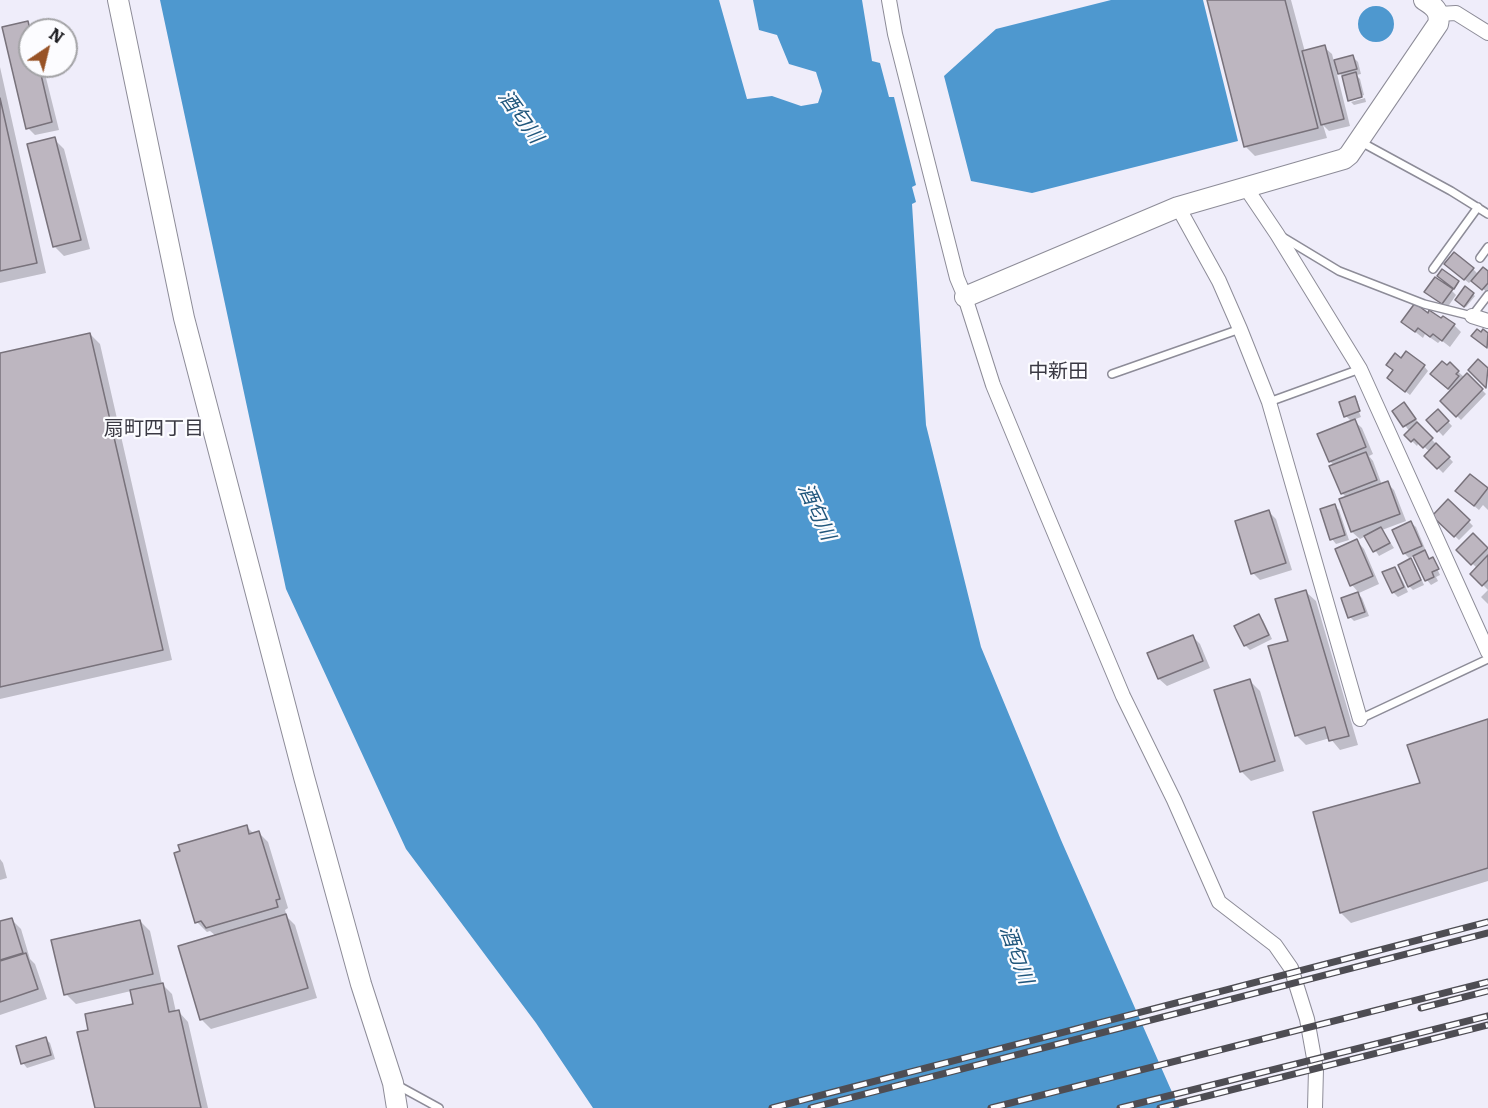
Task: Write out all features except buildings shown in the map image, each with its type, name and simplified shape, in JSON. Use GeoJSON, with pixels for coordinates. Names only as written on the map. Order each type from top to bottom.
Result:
{"type":"FeatureCollection","features":[{"type":"Feature","properties":{"kind":"street"},"geometry":{"type":"LineString","coordinates":[[118,0],[184,318],[304,777],[361,984],[393,1083],[397,1108]]}},
{"type":"Feature","properties":{"kind":"street"},"geometry":{"type":"LineString","coordinates":[[889,0],[895,34],[957,278],[993,385],[1124,696],[1174,800],[1219,902],[1275,945],[1291,968],[1307,1018],[1316,1069],[1315,1108]]}},
{"type":"Feature","properties":{"kind":"street"},"geometry":{"type":"LineString","coordinates":[[965,297],[1178,207],[1339,162],[1349,155],[1434,32],[1440,17],[1429,4]]}},
{"type":"Feature","properties":{"kind":"street"},"geometry":{"type":"LineString","coordinates":[[1429,4],[1456,12],[1486,27]]}},
{"type":"Feature","properties":{"kind":"street"},"geometry":{"type":"LineString","coordinates":[[1245,188],[1277,234],[1360,369],[1488,652]]}},
{"type":"Feature","properties":{"kind":"street"},"geometry":{"type":"LineString","coordinates":[[1178,207],[1219,281],[1269,402],[1360,719]]}},
{"type":"Feature","properties":{"kind":"street"},"geometry":{"type":"LineString","coordinates":[[1472,316],[1488,321]]}},
{"type":"Feature","properties":{"kind":"lane"},"geometry":{"type":"LineString","coordinates":[[1358,141],[1488,214]]}},
{"type":"Feature","properties":{"kind":"lane"},"geometry":{"type":"LineString","coordinates":[[1433,269],[1478,207]]}},
{"type":"Feature","properties":{"kind":"lane"},"geometry":{"type":"LineString","coordinates":[[1277,234],[1339,271],[1424,304],[1472,316],[1488,295]]}},
{"type":"Feature","properties":{"kind":"lane"},"geometry":{"type":"LineString","coordinates":[[1480,258],[1488,247]]}},
{"type":"Feature","properties":{"kind":"lane"},"geometry":{"type":"LineString","coordinates":[[1112,374],[1240,329]]}},
{"type":"Feature","properties":{"kind":"lane"},"geometry":{"type":"LineString","coordinates":[[1269,402],[1360,369]]}},
{"type":"Feature","properties":{"kind":"lane"},"geometry":{"type":"LineString","coordinates":[[1360,719],[1488,659]]}},
{"type":"Feature","properties":{"kind":"lane"},"geometry":{"type":"LineString","coordinates":[[393,1083],[440,1108]]}},
{"type":"Feature","properties":{"kind":"water","name":"酒匂川"},"geometry":{"type":"Polygon","coordinates":[[[160,0],[719,0],[747,99],[772,96],[801,106],[818,103],[822,91],[816,72],[789,64],[777,35],[759,30],[753,0],[862,0],[872,61],[880,63],[889,97],[894,97],[916,185],[912,187],[916,202],[912,204],[926,425],[981,647],[1061,840],[1179,1108],[593,1108],[536,1023],[406,849],[286,589],[160,0]]]}},
{"type":"Feature","properties":{"kind":"water"},"geometry":{"type":"Polygon","coordinates":[[[1111,0],[1203,0],[1238,141],[1032,193],[971,181],[944,76],[996,29],[1111,0]]]}},
{"type":"Feature","properties":{"kind":"water"},"geometry":{"type":"Polygon","coordinates":[[[1376,6],[1389,11],[1394,24],[1389,37],[1376,42],[1363,37],[1358,24],[1363,11],[1376,6]]]}},
{"type":"Feature","properties":{"kind":"railway"},"geometry":{"type":"LineString","coordinates":[[772,1108],[1488,922]]}},
{"type":"Feature","properties":{"kind":"railway"},"geometry":{"type":"LineString","coordinates":[[811,1108],[1488,933]]}},
{"type":"Feature","properties":{"kind":"railway"},"geometry":{"type":"LineString","coordinates":[[991,1108],[1488,982]]}},
{"type":"Feature","properties":{"kind":"railway"},"geometry":{"type":"LineString","coordinates":[[1421,1008],[1488,991]]}},
{"type":"Feature","properties":{"kind":"railway"},"geometry":{"type":"LineString","coordinates":[[1120,1108],[1488,1016]]}},
{"type":"Feature","properties":{"kind":"railway"},"geometry":{"type":"LineString","coordinates":[[1160,1108],[1488,1025]]}},
{"type":"Feature","properties":{"kind":"district","name":"中新田"},"geometry":{"type":"Point","coordinates":[1058,372]}},
{"type":"Feature","properties":{"kind":"district","name":"扇町四丁目"},"geometry":{"type":"Point","coordinates":[154,429]}}]}
